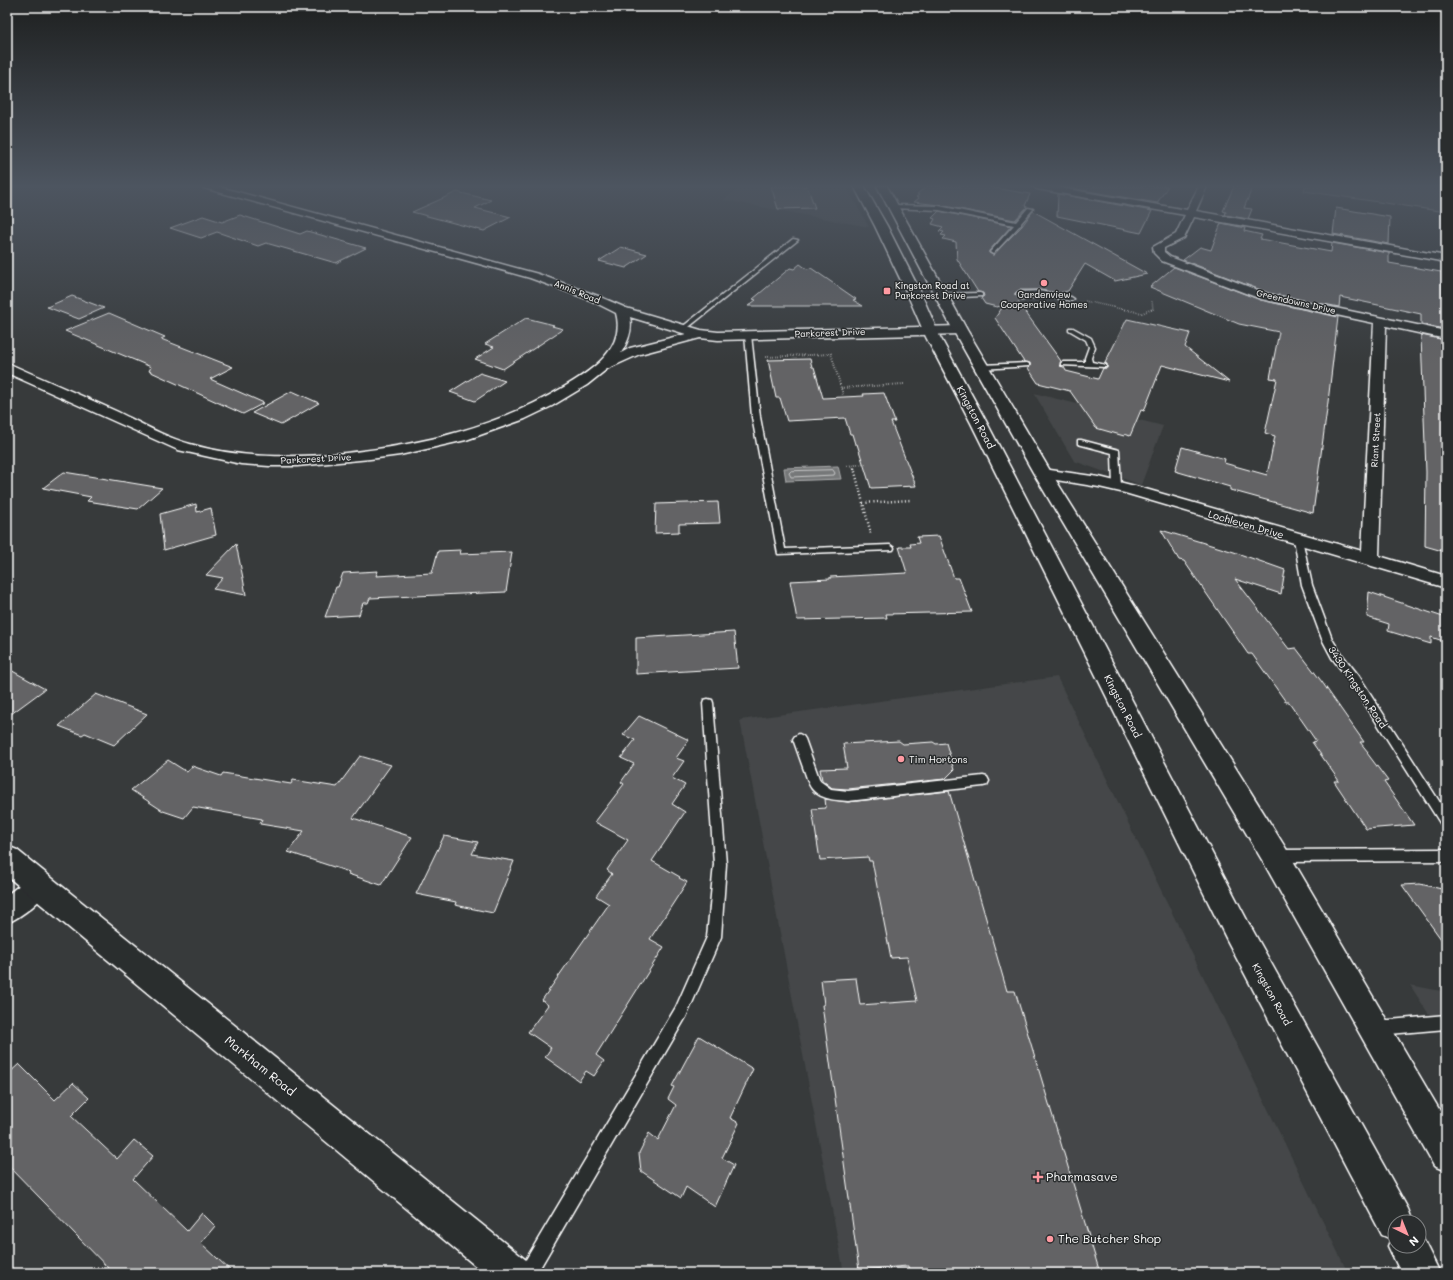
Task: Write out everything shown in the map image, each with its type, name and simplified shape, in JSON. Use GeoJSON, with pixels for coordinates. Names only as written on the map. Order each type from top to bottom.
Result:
{"type":"FeatureCollection","features":[{"type":"Feature","properties":{"kind":"main road","name":"Kingston Road"},"geometry":{"type":"LineString","coordinates":[[892,246],[914,291],[924,320],[979,423],[1237,930],[1391,1214]]}},
{"type":"Feature","properties":{"kind":"main road"},"geometry":{"type":"LineString","coordinates":[[915,246],[960,330],[1043,474],[1275,856],[1446,1154]]}},
{"type":"Feature","properties":{"kind":"main road"},"geometry":{"type":"LineString","coordinates":[[914,291],[942,296]]}},
{"type":"Feature","properties":{"kind":"main road","name":"Markham Road"},"geometry":{"type":"LineString","coordinates":[[7,859],[513,1273]]}},
{"type":"Feature","properties":{"kind":"main road"},"geometry":{"type":"LineString","coordinates":[[1411,1254],[1421,1273]]}},
{"type":"Feature","properties":{"kind":"street","name":"Annis Road"},"geometry":{"type":"LineString","coordinates":[[424,246],[534,276],[594,298],[622,311]]}},
{"type":"Feature","properties":{"kind":"street","name":"Greendowns Drive"},"geometry":{"type":"LineString","coordinates":[[1161,246],[1158,247],[1159,253],[1171,262],[1265,297],[1446,335]]}},
{"type":"Feature","properties":{"kind":"street"},"geometry":{"type":"LineString","coordinates":[[1372,246],[1446,259]]}},
{"type":"Feature","properties":{"kind":"street","name":"Parkcrest Drive"},"geometry":{"type":"LineString","coordinates":[[602,368],[614,353],[626,328],[622,311],[700,334],[718,336],[960,330]]}},
{"type":"Feature","properties":{"kind":"street","name":"Riant Street"},"geometry":{"type":"LineString","coordinates":[[1370,560],[1380,321]]}},
{"type":"Feature","properties":{"kind":"street","name":"Parkcrest Drive"},"geometry":{"type":"LineString","coordinates":[[7,368],[170,443],[226,457],[251,461],[300,462],[368,456],[407,450],[511,420],[539,408],[565,394],[602,368],[635,351],[700,334]]}},
{"type":"Feature","properties":{"kind":"street","name":"Lochleven Drive"},"geometry":{"type":"LineString","coordinates":[[1043,474],[1117,487],[1446,582]]}},
{"type":"Feature","properties":{"kind":"street"},"geometry":{"type":"LineString","coordinates":[[7,911],[39,885]]}},
{"type":"Feature","properties":{"kind":"lane"},"geometry":{"type":"LineString","coordinates":[[683,329],[788,246]]}},
{"type":"Feature","properties":{"kind":"lane"},"geometry":{"type":"LineString","coordinates":[[993,252],[999,246]]}},
{"type":"Feature","properties":{"kind":"lane"},"geometry":{"type":"LineString","coordinates":[[1019,294],[1039,293],[1071,300]]}},
{"type":"Feature","properties":{"kind":"lane"},"geometry":{"type":"LineString","coordinates":[[942,296],[980,295]]}},
{"type":"Feature","properties":{"kind":"lane"},"geometry":{"type":"LineString","coordinates":[[1071,329],[1089,339],[1092,347],[1088,358],[1089,364]]}},
{"type":"Feature","properties":{"kind":"lane"},"geometry":{"type":"LineString","coordinates":[[748,335],[749,358],[760,441],[781,552],[890,548]]}},
{"type":"Feature","properties":{"kind":"lane"},"geometry":{"type":"LineString","coordinates":[[1063,364],[1089,364],[1104,366]]}},
{"type":"Feature","properties":{"kind":"lane"},"geometry":{"type":"LineString","coordinates":[[981,367],[1027,365]]}},
{"type":"Feature","properties":{"kind":"lane"},"geometry":{"type":"LineString","coordinates":[[1081,442],[1116,452],[1117,487]]}},
{"type":"Feature","properties":{"kind":"lane","name":"3430 Kingston Road"},"geometry":{"type":"LineString","coordinates":[[1298,539],[1307,585],[1327,639],[1446,822]]}},
{"type":"Feature","properties":{"kind":"lane"},"geometry":{"type":"LineString","coordinates":[[527,1273],[681,1012],[714,937],[720,864],[708,703]]}},
{"type":"Feature","properties":{"kind":"lane"},"geometry":{"type":"LineString","coordinates":[[799,740],[815,784],[828,794],[848,796],[983,781]]}},
{"type":"Feature","properties":{"kind":"lane"},"geometry":{"type":"LineString","coordinates":[[1275,856],[1446,855]]}},
{"type":"Feature","properties":{"kind":"lane"},"geometry":{"type":"LineString","coordinates":[[1374,1029],[1446,1022]]}},
{"type":"Feature","properties":{"kind":"path"},"geometry":{"type":"LineString","coordinates":[[1071,300],[1088,301],[1142,313],[1153,309],[1152,301]]}},
{"type":"Feature","properties":{"kind":"path"},"geometry":{"type":"LineString","coordinates":[[825,333],[843,395]]}},
{"type":"Feature","properties":{"kind":"path"},"geometry":{"type":"LineString","coordinates":[[749,358],[831,354]]}},
{"type":"Feature","properties":{"kind":"path"},"geometry":{"type":"LineString","coordinates":[[841,388],[904,384]]}},
{"type":"Feature","properties":{"kind":"path"},"geometry":{"type":"LineString","coordinates":[[845,466],[866,464]]}},
{"type":"Feature","properties":{"kind":"path"},"geometry":{"type":"LineString","coordinates":[[854,465],[875,548]]}},
{"type":"Feature","properties":{"kind":"path"},"geometry":{"type":"LineString","coordinates":[[863,503],[911,500]]}},
{"type":"Feature","properties":{"kind":"shaded area"},"geometry":{"type":"Polygon","coordinates":[[[1034,393],[1163,426],[1141,485],[1074,461],[1034,393]]]}},
{"type":"Feature","properties":{"kind":"shaded area"},"geometry":{"type":"Polygon","coordinates":[[[1057,677],[1348,1273],[844,1273],[740,720],[1057,677]]]}},
{"type":"Feature","properties":{"kind":"shaded area"},"geometry":{"type":"Polygon","coordinates":[[[1410,985],[1446,992],[1446,1041],[1410,985]]]}},
{"type":"Feature","properties":{"kind":"water"},"geometry":{"type":"Polygon","coordinates":[[[838,466],[841,479],[786,481],[784,468],[838,466]]]}},
{"type":"Feature","properties":{"kind":"building"},"geometry":{"type":"Polygon","coordinates":[[[276,246],[358,246],[366,248],[336,263],[276,246]]]}},
{"type":"Feature","properties":{"kind":"building"},"geometry":{"type":"Polygon","coordinates":[[[956,246],[994,246],[989,251],[989,253],[993,255],[1002,246],[1096,246],[1147,274],[1115,281],[1085,264],[1068,291],[1059,293],[1039,290],[1019,290],[1015,293],[1015,295],[1019,298],[1042,297],[1018,302],[1061,361],[1060,366],[1064,367],[1066,371],[1098,379],[1103,368],[1107,368],[1107,364],[1105,363],[1127,319],[1190,333],[1185,347],[1229,382],[1162,365],[1144,411],[1141,410],[1130,436],[1125,434],[1124,436],[1096,428],[1070,391],[1038,383],[1028,368],[1030,363],[1024,362],[995,318],[1004,305],[997,307],[985,304],[981,298],[984,296],[983,293],[978,292],[957,259],[956,246]]]}},
{"type":"Feature","properties":{"kind":"building"},"geometry":{"type":"Polygon","coordinates":[[[1213,246],[1297,246],[1331,252],[1332,246],[1348,246],[1389,253],[1389,263],[1441,272],[1444,329],[1421,324],[1421,314],[1340,297],[1339,307],[1268,293],[1183,260],[1200,247],[1211,250],[1213,246]]]}},
{"type":"Feature","properties":{"kind":"building"},"geometry":{"type":"Polygon","coordinates":[[[621,247],[647,254],[626,268],[599,261],[621,247]]]}},
{"type":"Feature","properties":{"kind":"building"},"geometry":{"type":"Polygon","coordinates":[[[800,264],[807,269],[811,268],[856,299],[853,300],[863,306],[748,306],[756,300],[753,299],[790,268],[794,269],[800,264]]]}},
{"type":"Feature","properties":{"kind":"building"},"geometry":{"type":"Polygon","coordinates":[[[1174,267],[1261,300],[1338,317],[1313,513],[1230,490],[1230,487],[1175,471],[1182,447],[1225,459],[1224,463],[1267,475],[1275,436],[1265,433],[1277,379],[1270,378],[1279,332],[1239,324],[1150,287],[1174,267]]]}},
{"type":"Feature","properties":{"kind":"building"},"geometry":{"type":"Polygon","coordinates":[[[72,296],[104,308],[79,319],[47,307],[72,296]]]}},
{"type":"Feature","properties":{"kind":"building"},"geometry":{"type":"Polygon","coordinates":[[[109,313],[165,337],[161,339],[233,367],[210,379],[264,403],[243,414],[149,371],[151,367],[65,331],[109,313]]]}},
{"type":"Feature","properties":{"kind":"building"},"geometry":{"type":"Polygon","coordinates":[[[526,318],[554,325],[552,326],[563,329],[503,369],[475,359],[494,347],[485,344],[526,318]]]}},
{"type":"Feature","properties":{"kind":"building"},"geometry":{"type":"Polygon","coordinates":[[[1421,335],[1445,340],[1446,552],[1425,546],[1426,472],[1421,335]]]}},
{"type":"Feature","properties":{"kind":"building"},"geometry":{"type":"Polygon","coordinates":[[[810,359],[812,367],[814,367],[823,398],[864,396],[863,394],[884,393],[895,422],[891,422],[916,486],[871,488],[857,444],[855,444],[852,434],[850,434],[845,418],[787,421],[780,398],[776,398],[768,360],[810,359]]]}},
{"type":"Feature","properties":{"kind":"building"},"geometry":{"type":"Polygon","coordinates":[[[480,373],[505,381],[475,401],[450,392],[480,373]]]}},
{"type":"Feature","properties":{"kind":"building"},"geometry":{"type":"Polygon","coordinates":[[[292,391],[319,403],[281,425],[252,413],[292,391]]]}},
{"type":"Feature","properties":{"kind":"building"},"geometry":{"type":"Polygon","coordinates":[[[64,472],[162,488],[138,509],[87,501],[91,497],[43,488],[64,472]]]}},
{"type":"Feature","properties":{"kind":"building"},"geometry":{"type":"Polygon","coordinates":[[[718,502],[720,523],[679,524],[679,532],[655,533],[656,504],[718,502]]]}},
{"type":"Feature","properties":{"kind":"building"},"geometry":{"type":"Polygon","coordinates":[[[196,504],[197,512],[211,508],[216,535],[164,550],[160,514],[196,504]]]}},
{"type":"Feature","properties":{"kind":"building"},"geometry":{"type":"Polygon","coordinates":[[[1161,530],[1234,552],[1285,570],[1281,594],[1235,579],[1289,649],[1296,648],[1322,682],[1364,742],[1360,742],[1388,781],[1384,782],[1414,825],[1366,829],[1334,781],[1339,781],[1312,742],[1316,741],[1289,702],[1286,702],[1252,654],[1248,654],[1184,561],[1179,560],[1161,530]]]}},
{"type":"Feature","properties":{"kind":"building"},"geometry":{"type":"Polygon","coordinates":[[[939,536],[954,578],[959,578],[972,612],[886,614],[887,618],[797,620],[790,581],[830,579],[830,577],[907,573],[899,547],[911,547],[910,544],[919,543],[917,537],[939,536]]]}},
{"type":"Feature","properties":{"kind":"building"},"geometry":{"type":"Polygon","coordinates":[[[236,544],[246,595],[213,589],[223,578],[206,575],[236,544]]]}},
{"type":"Feature","properties":{"kind":"building"},"geometry":{"type":"Polygon","coordinates":[[[461,550],[460,554],[512,552],[506,592],[370,598],[368,603],[363,603],[359,615],[325,617],[343,573],[378,571],[376,576],[432,573],[438,551],[461,550]]]}},
{"type":"Feature","properties":{"kind":"building"},"geometry":{"type":"Polygon","coordinates":[[[1369,592],[1446,618],[1446,642],[1431,637],[1431,644],[1388,631],[1389,624],[1367,617],[1369,592]]]}},
{"type":"Feature","properties":{"kind":"building"},"geometry":{"type":"Polygon","coordinates":[[[734,632],[738,668],[636,674],[636,638],[734,632]]]}},
{"type":"Feature","properties":{"kind":"building"},"geometry":{"type":"Polygon","coordinates":[[[7,668],[45,689],[7,717],[7,668]]]}},
{"type":"Feature","properties":{"kind":"building"},"geometry":{"type":"Polygon","coordinates":[[[96,694],[147,714],[114,745],[85,733],[82,735],[59,726],[96,694]]]}},
{"type":"Feature","properties":{"kind":"building"},"geometry":{"type":"Polygon","coordinates":[[[639,716],[689,740],[676,758],[684,761],[672,778],[685,785],[672,804],[685,812],[652,861],[687,882],[650,939],[664,947],[596,1055],[604,1061],[594,1076],[586,1071],[579,1081],[545,1057],[551,1048],[528,1032],[548,1005],[542,1000],[609,904],[596,896],[612,874],[607,870],[628,840],[595,822],[624,784],[621,782],[634,764],[621,758],[635,740],[623,735],[639,716]]]}},
{"type":"Feature","properties":{"kind":"building"},"geometry":{"type":"Polygon","coordinates":[[[899,741],[903,744],[933,742],[936,744],[946,743],[954,770],[945,779],[848,789],[832,788],[822,780],[820,769],[847,768],[843,744],[899,741]]]}},
{"type":"Feature","properties":{"kind":"building"},"geometry":{"type":"Polygon","coordinates":[[[360,756],[391,765],[353,818],[412,837],[381,885],[348,874],[349,872],[288,852],[304,831],[260,824],[262,819],[193,807],[184,818],[163,811],[131,790],[168,760],[187,772],[192,766],[221,776],[223,773],[291,784],[293,780],[337,787],[360,756]]]}},
{"type":"Feature","properties":{"kind":"building"},"geometry":{"type":"Polygon","coordinates":[[[949,791],[1007,991],[1015,991],[1100,1273],[909,1273],[908,1266],[859,1270],[822,1005],[824,1005],[821,980],[856,978],[860,1005],[917,1001],[907,957],[891,958],[872,861],[869,861],[868,857],[820,860],[812,809],[826,808],[825,799],[848,802],[949,791]]]}},
{"type":"Feature","properties":{"kind":"building"},"geometry":{"type":"Polygon","coordinates":[[[444,836],[478,842],[472,854],[514,861],[493,913],[455,905],[456,902],[416,894],[444,836]]]}},
{"type":"Feature","properties":{"kind":"building"},"geometry":{"type":"Polygon","coordinates":[[[1420,884],[1446,890],[1446,946],[1402,885],[1420,884]]]}},
{"type":"Feature","properties":{"kind":"building"},"geometry":{"type":"Polygon","coordinates":[[[699,1036],[753,1069],[730,1118],[739,1123],[722,1158],[734,1165],[715,1207],[686,1187],[681,1198],[641,1171],[639,1153],[649,1133],[658,1140],[676,1105],[668,1099],[674,1087],[672,1086],[699,1036]]]}},
{"type":"Feature","properties":{"kind":"building"},"geometry":{"type":"Polygon","coordinates":[[[19,1064],[55,1100],[73,1083],[89,1098],[71,1116],[117,1159],[134,1140],[153,1156],[133,1179],[187,1231],[202,1213],[215,1226],[201,1243],[233,1273],[113,1273],[7,1164],[7,1075],[19,1064]]]}},
{"type":"Feature","properties":{"kind":"place","name":"Gardenview Cooperative Homes"},"geometry":{"type":"Point","coordinates":[1044,283]}},
{"type":"Feature","properties":{"kind":"place","name":"Kingston Road at Parkcrest Drive"},"geometry":{"type":"Point","coordinates":[887,291]}},
{"type":"Feature","properties":{"kind":"place","name":"Tim Hortons"},"geometry":{"type":"Point","coordinates":[901,759]}},
{"type":"Feature","properties":{"kind":"place","name":"Pharmasave"},"geometry":{"type":"Point","coordinates":[1038,1177]}},
{"type":"Feature","properties":{"kind":"place","name":"The Butcher Shop"},"geometry":{"type":"Point","coordinates":[1050,1239]}}]}
